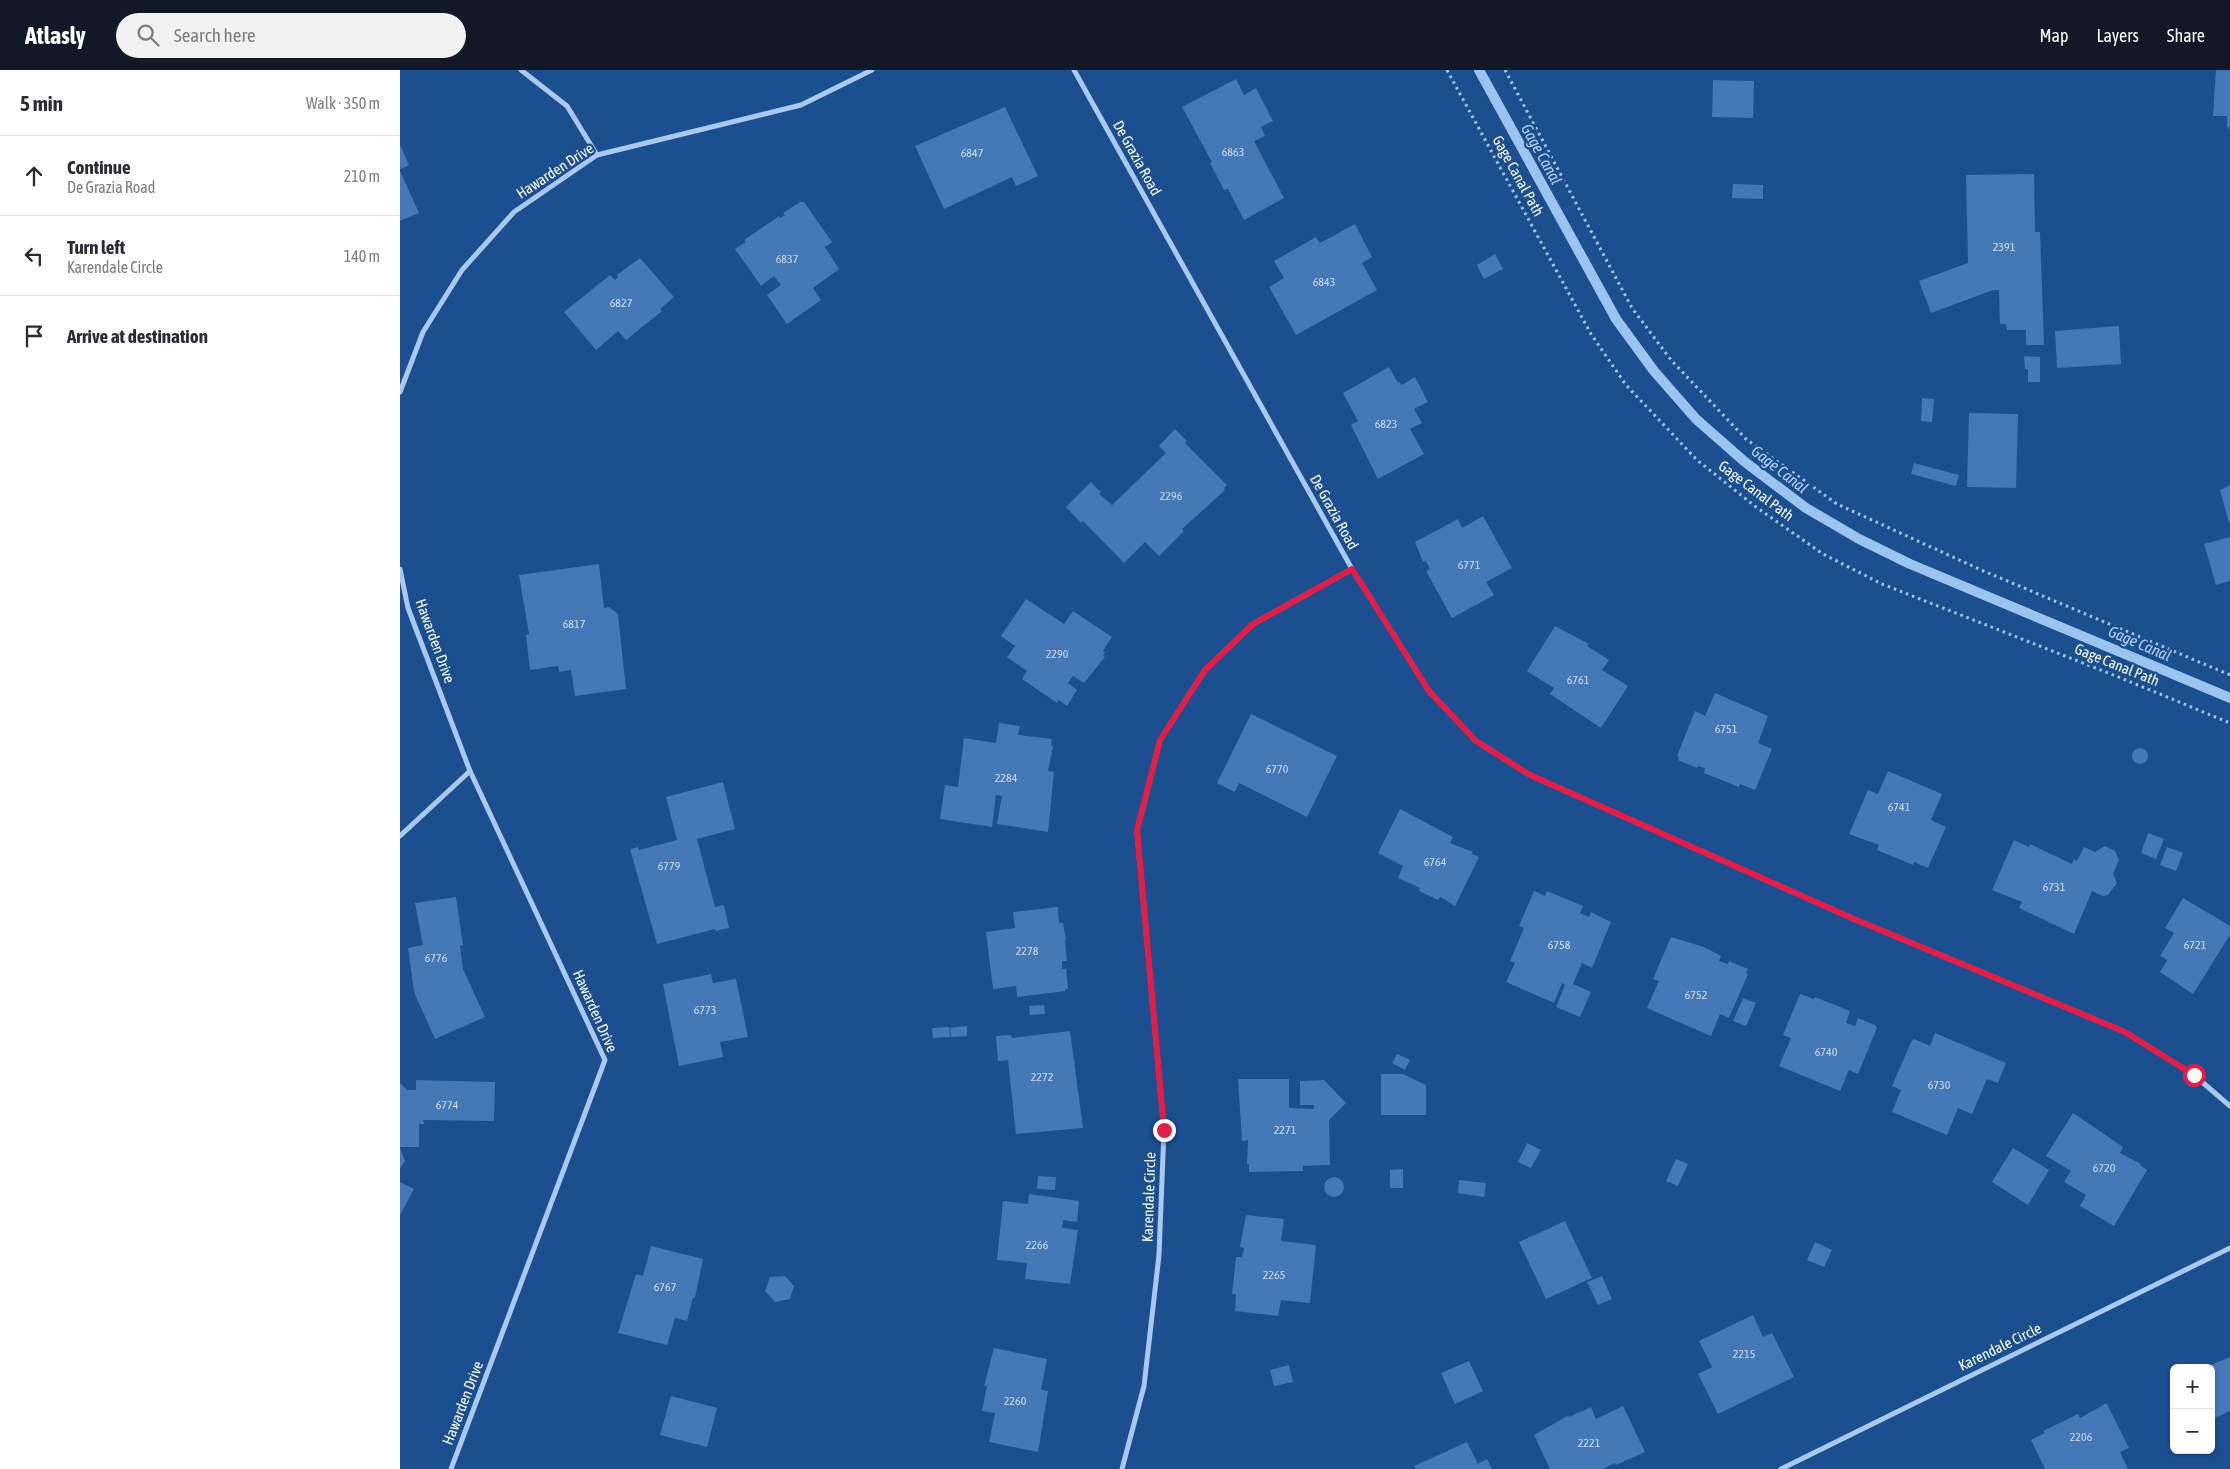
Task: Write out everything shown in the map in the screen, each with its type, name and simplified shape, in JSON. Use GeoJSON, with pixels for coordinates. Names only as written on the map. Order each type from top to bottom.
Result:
{"type":"FeatureCollection","features":[{"type":"Feature","properties":{"kind":"street"},"geometry":{"type":"LineString","coordinates":[[521,70],[567,106],[597,155]]}},
{"type":"Feature","properties":{"kind":"street","name":"Hawarden Drive"},"geometry":{"type":"LineString","coordinates":[[400,392],[423,332],[462,270],[514,212],[597,155],[800,105],[872,70]]}},
{"type":"Feature","properties":{"kind":"street","name":"De Grazia Road"},"geometry":{"type":"LineString","coordinates":[[1074,70],[1352,569],[1429,691],[1476,741],[1530,775],[1854,919],[2125,1032],[2194,1075],[2230,1106]]}},
{"type":"Feature","properties":{"kind":"street","name":"Hawarden Drive"},"geometry":{"type":"LineString","coordinates":[[400,569],[408,608],[470,771],[605,1060],[451,1469]]}},
{"type":"Feature","properties":{"kind":"street","name":"Karendale Circle"},"geometry":{"type":"LineString","coordinates":[[1122,1469],[1144,1386],[1159,1255],[1164,1130],[1137,830],[1157,749],[1160,740],[1205,670],[1253,624],[1352,569]]}},
{"type":"Feature","properties":{"kind":"street"},"geometry":{"type":"LineString","coordinates":[[400,836],[470,771]]}},
{"type":"Feature","properties":{"kind":"street","name":"Karendale Circle"},"geometry":{"type":"LineString","coordinates":[[1781,1469],[2230,1248]]}},
{"type":"Feature","properties":{"kind":"path","name":"Gage Canal Path"},"geometry":{"type":"LineString","coordinates":[[1447,70],[1591,334],[1626,385],[1697,460],[1756,507],[1823,554],[1882,584],[2230,723]]}},
{"type":"Feature","properties":{"kind":"path"},"geometry":{"type":"LineString","coordinates":[[1505,70],[1632,308],[1671,360],[1746,438],[1836,504],[1988,573],[2230,675]]}},
{"type":"Feature","properties":{"kind":"building"},"geometry":{"type":"Polygon","coordinates":[[[2216,70],[2230,70],[2230,130],[2227,126],[2227,116],[2213,116],[2216,70]]]}},
{"type":"Feature","properties":{"kind":"building"},"geometry":{"type":"Polygon","coordinates":[[[1236,79],[1244,95],[1256,88],[1273,121],[1261,127],[1265,136],[1254,141],[1284,198],[1244,220],[1228,189],[1224,190],[1210,163],[1212,162],[1182,107],[1236,79]]]}},
{"type":"Feature","properties":{"kind":"building"},"geometry":{"type":"Polygon","coordinates":[[[1713,80],[1754,81],[1753,118],[1712,117],[1713,80]]]}},
{"type":"Feature","properties":{"kind":"building"},"geometry":{"type":"Polygon","coordinates":[[[1005,107],[1038,176],[1016,186],[1012,177],[944,209],[915,146],[1005,107]]]}},
{"type":"Feature","properties":{"kind":"building"},"geometry":{"type":"Polygon","coordinates":[[[400,145],[409,165],[400,169],[400,145]]]}},
{"type":"Feature","properties":{"kind":"building"},"geometry":{"type":"Polygon","coordinates":[[[400,171],[419,213],[400,221],[400,171]]]}},
{"type":"Feature","properties":{"kind":"building"},"geometry":{"type":"Polygon","coordinates":[[[2034,174],[2035,232],[2040,232],[2044,345],[2026,345],[2026,330],[2007,330],[2006,324],[2000,324],[1999,290],[1993,290],[1931,313],[1919,281],[1968,263],[1966,175],[2034,174]]]}},
{"type":"Feature","properties":{"kind":"building"},"geometry":{"type":"Polygon","coordinates":[[[1733,184],[1763,185],[1763,199],[1732,198],[1733,184]]]}},
{"type":"Feature","properties":{"kind":"building"},"geometry":{"type":"Polygon","coordinates":[[[800,202],[804,202],[832,242],[825,247],[839,269],[813,288],[821,300],[787,324],[767,295],[781,285],[774,276],[761,286],[735,249],[746,242],[744,240],[779,216],[780,218],[785,215],[783,213],[800,202]]]}},
{"type":"Feature","properties":{"kind":"building"},"geometry":{"type":"Polygon","coordinates":[[[1355,224],[1372,257],[1362,263],[1377,290],[1296,335],[1269,287],[1284,278],[1274,261],[1316,237],[1320,243],[1355,224]]]}},
{"type":"Feature","properties":{"kind":"building"},"geometry":{"type":"Polygon","coordinates":[[[1495,254],[1503,269],[1484,279],[1477,265],[1495,254]]]}},
{"type":"Feature","properties":{"kind":"building"},"geometry":{"type":"Polygon","coordinates":[[[640,258],[674,297],[660,309],[662,311],[626,340],[618,331],[596,350],[564,312],[610,275],[615,280],[618,277],[617,275],[640,258]]]}},
{"type":"Feature","properties":{"kind":"building"},"geometry":{"type":"Polygon","coordinates":[[[2119,326],[2121,364],[2057,368],[2055,331],[2119,326]]]}},
{"type":"Feature","properties":{"kind":"building"},"geometry":{"type":"Polygon","coordinates":[[[2024,356],[2040,357],[2040,382],[2028,382],[2028,369],[2025,369],[2024,356]]]}},
{"type":"Feature","properties":{"kind":"building"},"geometry":{"type":"Polygon","coordinates":[[[1389,367],[1398,383],[1402,385],[1415,377],[1428,402],[1414,409],[1422,423],[1410,429],[1424,454],[1378,479],[1351,425],[1358,421],[1343,393],[1389,367]]]}},
{"type":"Feature","properties":{"kind":"building"},"geometry":{"type":"Polygon","coordinates":[[[1922,398],[1934,399],[1932,422],[1921,421],[1922,398]]]}},
{"type":"Feature","properties":{"kind":"building"},"geometry":{"type":"Polygon","coordinates":[[[1969,413],[2018,414],[2016,488],[1967,487],[1969,413]]]}},
{"type":"Feature","properties":{"kind":"building"},"geometry":{"type":"Polygon","coordinates":[[[1175,429],[1187,441],[1185,443],[1227,485],[1224,488],[1225,490],[1182,529],[1184,531],[1159,556],[1145,542],[1124,563],[1083,521],[1081,523],[1066,507],[1091,482],[1101,492],[1099,494],[1112,505],[1166,453],[1159,446],[1175,429]]]}},
{"type":"Feature","properties":{"kind":"building"},"geometry":{"type":"Polygon","coordinates":[[[1914,463],[1959,475],[1956,486],[1911,474],[1914,463]]]}},
{"type":"Feature","properties":{"kind":"building"},"geometry":{"type":"Polygon","coordinates":[[[2230,485],[2230,523],[2229,523],[2220,490],[2230,485]]]}},
{"type":"Feature","properties":{"kind":"building"},"geometry":{"type":"Polygon","coordinates":[[[1483,516],[1512,568],[1486,582],[1494,595],[1452,618],[1426,571],[1430,569],[1426,561],[1423,562],[1415,542],[1458,519],[1462,528],[1483,516]]]}},
{"type":"Feature","properties":{"kind":"building"},"geometry":{"type":"Polygon","coordinates":[[[2230,537],[2230,581],[2216,585],[2204,544],[2230,537]]]}},
{"type":"Feature","properties":{"kind":"building"},"geometry":{"type":"Polygon","coordinates":[[[599,564],[604,608],[609,607],[618,614],[626,689],[575,696],[571,670],[559,672],[558,666],[530,670],[526,635],[529,634],[519,575],[599,564]]]}},
{"type":"Feature","properties":{"kind":"building"},"geometry":{"type":"Polygon","coordinates":[[[1026,599],[1064,624],[1073,611],[1112,637],[1103,651],[1105,652],[1103,656],[1105,657],[1084,683],[1073,676],[1068,683],[1077,690],[1067,706],[1059,700],[1057,703],[1022,679],[1027,671],[1007,657],[1015,646],[1001,636],[1026,599]]]}},
{"type":"Feature","properties":{"kind":"building"},"geometry":{"type":"Polygon","coordinates":[[[1555,626],[1589,644],[1587,646],[1609,660],[1602,670],[1628,686],[1601,728],[1550,694],[1554,688],[1527,671],[1555,626]]]}},
{"type":"Feature","properties":{"kind":"building"},"geometry":{"type":"Polygon","coordinates":[[[1715,693],[1768,716],[1758,743],[1772,749],[1755,790],[1740,784],[1739,787],[1704,773],[1705,768],[1698,766],[1697,768],[1678,760],[1679,757],[1677,756],[1695,711],[1705,716],[1715,693]]]}},
{"type":"Feature","properties":{"kind":"building"},"geometry":{"type":"Polygon","coordinates":[[[1251,714],[1337,756],[1307,817],[1239,783],[1235,792],[1217,783],[1251,714]]]}},
{"type":"Feature","properties":{"kind":"building"},"geometry":{"type":"Polygon","coordinates":[[[999,723],[1020,726],[1018,735],[1052,739],[1051,745],[1053,746],[1048,771],[1054,772],[1048,832],[997,824],[1002,796],[996,795],[992,827],[940,819],[945,785],[958,787],[964,738],[996,743],[999,723]]]}},
{"type":"Feature","properties":{"kind":"building"},"geometry":{"type":"Polygon","coordinates":[[[2137,748],[2143,748],[2148,753],[2146,762],[2137,764],[2132,759],[2132,753],[2137,748]]]}},
{"type":"Feature","properties":{"kind":"building"},"geometry":{"type":"Polygon","coordinates":[[[1888,771],[1942,794],[1931,820],[1946,827],[1928,868],[1914,862],[1913,865],[1877,850],[1879,845],[1849,834],[1868,790],[1878,794],[1888,771]]]}},
{"type":"Feature","properties":{"kind":"building"},"geometry":{"type":"Polygon","coordinates":[[[723,782],[735,829],[697,839],[715,907],[724,905],[729,928],[716,931],[715,929],[657,944],[630,849],[638,847],[639,850],[677,840],[666,797],[723,782]]]}},
{"type":"Feature","properties":{"kind":"building"},"geometry":{"type":"Polygon","coordinates":[[[1400,809],[1453,837],[1450,843],[1473,852],[1472,854],[1479,857],[1455,906],[1440,897],[1438,900],[1419,891],[1420,888],[1398,878],[1403,866],[1378,853],[1400,809]]]}},
{"type":"Feature","properties":{"kind":"building"},"geometry":{"type":"Polygon","coordinates":[[[2148,833],[2164,839],[2156,859],[2141,853],[2148,833]]]}},
{"type":"Feature","properties":{"kind":"building"},"geometry":{"type":"Polygon","coordinates":[[[2014,840],[2029,847],[2030,844],[2072,864],[2074,859],[2077,861],[2084,847],[2095,852],[2105,846],[2115,851],[2119,860],[2113,874],[2117,883],[2108,895],[2103,896],[2092,891],[2074,934],[2019,908],[2022,902],[1992,890],[2014,840]]]}},
{"type":"Feature","properties":{"kind":"building"},"geometry":{"type":"Polygon","coordinates":[[[2167,847],[2183,853],[2176,871],[2160,865],[2167,847]]]}},
{"type":"Feature","properties":{"kind":"building"},"geometry":{"type":"Polygon","coordinates":[[[1534,891],[1545,896],[1547,891],[1583,906],[1580,913],[1589,917],[1591,912],[1611,922],[1592,968],[1582,963],[1573,984],[1591,992],[1580,1017],[1556,1007],[1565,985],[1562,983],[1554,1003],[1506,982],[1515,963],[1510,961],[1524,928],[1519,926],[1534,891]]]}},
{"type":"Feature","properties":{"kind":"building"},"geometry":{"type":"Polygon","coordinates":[[[456,897],[463,945],[460,946],[463,969],[485,1017],[435,1039],[414,992],[408,948],[423,945],[415,903],[456,897]]]}},
{"type":"Feature","properties":{"kind":"building"},"geometry":{"type":"Polygon","coordinates":[[[2183,898],[2230,926],[2230,935],[2193,994],[2160,972],[2167,960],[2160,956],[2174,933],[2165,928],[2183,898]]]}},
{"type":"Feature","properties":{"kind":"building"},"geometry":{"type":"Polygon","coordinates":[[[1058,907],[1059,923],[1063,923],[1066,940],[1067,961],[1062,961],[1062,969],[1066,969],[1068,989],[1065,989],[1066,991],[1017,997],[1016,986],[993,989],[986,932],[1015,928],[1013,912],[1058,907]]]}},
{"type":"Feature","properties":{"kind":"building"},"geometry":{"type":"Polygon","coordinates":[[[1671,937],[1704,947],[1721,956],[1719,961],[1728,964],[1729,961],[1748,969],[1746,973],[1748,974],[1729,1018],[1720,1014],[1711,1036],[1647,1008],[1659,981],[1653,979],[1671,937]]]}},
{"type":"Feature","properties":{"kind":"building"},"geometry":{"type":"Polygon","coordinates":[[[711,974],[713,983],[736,979],[748,1037],[720,1042],[723,1057],[679,1066],[663,984],[711,974]]]}},
{"type":"Feature","properties":{"kind":"building"},"geometry":{"type":"Polygon","coordinates":[[[1800,994],[1814,999],[1815,997],[1850,1011],[1846,1023],[1855,1026],[1858,1018],[1875,1025],[1877,1028],[1858,1074],[1849,1070],[1840,1091],[1779,1066],[1791,1038],[1783,1035],[1800,994]]]}},
{"type":"Feature","properties":{"kind":"building"},"geometry":{"type":"Polygon","coordinates":[[[1743,998],[1756,1003],[1746,1026],[1733,1021],[1743,998]]]}},
{"type":"Feature","properties":{"kind":"building"},"geometry":{"type":"Polygon","coordinates":[[[1044,1005],[1045,1014],[1030,1015],[1029,1006],[1044,1005]]]}},
{"type":"Feature","properties":{"kind":"building"},"geometry":{"type":"Polygon","coordinates":[[[967,1026],[967,1036],[951,1037],[950,1028],[967,1026]]]}},
{"type":"Feature","properties":{"kind":"building"},"geometry":{"type":"Polygon","coordinates":[[[949,1027],[950,1037],[933,1038],[932,1028],[949,1027]]]}},
{"type":"Feature","properties":{"kind":"building"},"geometry":{"type":"Polygon","coordinates":[[[1070,1031],[1083,1128],[1016,1134],[1008,1060],[998,1061],[996,1036],[1011,1035],[1012,1038],[1070,1031]]]}},
{"type":"Feature","properties":{"kind":"building"},"geometry":{"type":"Polygon","coordinates":[[[1935,1033],[2006,1063],[1998,1083],[1987,1079],[1972,1114],[1958,1108],[1947,1135],[1892,1112],[1901,1090],[1892,1086],[1911,1042],[1914,1039],[1930,1046],[1935,1033]]]}},
{"type":"Feature","properties":{"kind":"building"},"geometry":{"type":"Polygon","coordinates":[[[1397,1054],[1410,1060],[1405,1070],[1392,1063],[1397,1054]]]}},
{"type":"Feature","properties":{"kind":"building"},"geometry":{"type":"Polygon","coordinates":[[[1381,1074],[1403,1074],[1426,1085],[1426,1115],[1381,1115],[1381,1074]]]}},
{"type":"Feature","properties":{"kind":"building"},"geometry":{"type":"Polygon","coordinates":[[[1238,1079],[1289,1079],[1289,1108],[1314,1109],[1314,1105],[1300,1105],[1300,1081],[1324,1080],[1346,1103],[1329,1120],[1330,1165],[1303,1166],[1303,1171],[1249,1172],[1249,1164],[1247,1164],[1248,1140],[1242,1141],[1238,1079]]]}},
{"type":"Feature","properties":{"kind":"building"},"geometry":{"type":"Polygon","coordinates":[[[416,1080],[495,1082],[494,1121],[423,1120],[424,1124],[419,1124],[419,1147],[400,1147],[400,1083],[407,1090],[416,1090],[416,1080]]]}},
{"type":"Feature","properties":{"kind":"building"},"geometry":{"type":"Polygon","coordinates":[[[2073,1113],[2123,1147],[2120,1153],[2141,1164],[2147,1170],[2114,1226],[2080,1206],[2086,1195],[2064,1182],[2071,1171],[2046,1156],[2073,1113]]]}},
{"type":"Feature","properties":{"kind":"building"},"geometry":{"type":"Polygon","coordinates":[[[1527,1143],[1541,1150],[1531,1168],[1518,1162],[1527,1143]]]}},
{"type":"Feature","properties":{"kind":"building"},"geometry":{"type":"Polygon","coordinates":[[[400,1148],[405,1161],[400,1169],[400,1148]]]}},
{"type":"Feature","properties":{"kind":"building"},"geometry":{"type":"Polygon","coordinates":[[[2013,1148],[2049,1170],[2028,1205],[1992,1182],[2013,1148]]]}},
{"type":"Feature","properties":{"kind":"building"},"geometry":{"type":"Polygon","coordinates":[[[1676,1159],[1688,1164],[1678,1186],[1666,1181],[1676,1159]]]}},
{"type":"Feature","properties":{"kind":"building"},"geometry":{"type":"Polygon","coordinates":[[[1403,1169],[1403,1188],[1390,1188],[1390,1170],[1403,1169]]]}},
{"type":"Feature","properties":{"kind":"building"},"geometry":{"type":"Polygon","coordinates":[[[1038,1176],[1056,1177],[1055,1190],[1037,1189],[1038,1176]]]}},
{"type":"Feature","properties":{"kind":"building"},"geometry":{"type":"Polygon","coordinates":[[[1334,1177],[1341,1180],[1344,1187],[1341,1194],[1334,1197],[1327,1194],[1324,1187],[1327,1180],[1334,1177]]]}},
{"type":"Feature","properties":{"kind":"building"},"geometry":{"type":"Polygon","coordinates":[[[1459,1180],[1486,1183],[1484,1197],[1458,1193],[1459,1180]]]}},
{"type":"Feature","properties":{"kind":"building"},"geometry":{"type":"Polygon","coordinates":[[[400,1182],[414,1189],[400,1215],[400,1182]]]}},
{"type":"Feature","properties":{"kind":"building"},"geometry":{"type":"Polygon","coordinates":[[[1029,1194],[1079,1201],[1077,1222],[1063,1220],[1062,1228],[1078,1230],[1070,1284],[1025,1279],[1027,1263],[997,1260],[1003,1201],[1028,1204],[1029,1194]]]}},
{"type":"Feature","properties":{"kind":"building"},"geometry":{"type":"Polygon","coordinates":[[[1246,1215],[1284,1219],[1281,1241],[1316,1245],[1310,1303],[1281,1300],[1278,1316],[1235,1311],[1236,1294],[1232,1294],[1236,1257],[1242,1257],[1244,1248],[1240,1247],[1246,1215]]]}},
{"type":"Feature","properties":{"kind":"building"},"geometry":{"type":"Polygon","coordinates":[[[1565,1221],[1592,1278],[1546,1299],[1519,1242],[1565,1221]]]}},
{"type":"Feature","properties":{"kind":"building"},"geometry":{"type":"Polygon","coordinates":[[[1815,1242],[1832,1250],[1824,1267],[1807,1260],[1815,1242]]]}},
{"type":"Feature","properties":{"kind":"building"},"geometry":{"type":"Polygon","coordinates":[[[651,1246],[703,1259],[695,1298],[693,1297],[687,1321],[675,1318],[667,1345],[618,1333],[636,1274],[643,1276],[651,1246]]]}},
{"type":"Feature","properties":{"kind":"building"},"geometry":{"type":"Polygon","coordinates":[[[785,1276],[794,1286],[790,1299],[775,1302],[765,1291],[770,1277],[785,1276]]]}},
{"type":"Feature","properties":{"kind":"building"},"geometry":{"type":"Polygon","coordinates":[[[1602,1276],[1612,1299],[1598,1305],[1587,1282],[1602,1276]]]}},
{"type":"Feature","properties":{"kind":"building"},"geometry":{"type":"Polygon","coordinates":[[[1753,1315],[1763,1337],[1772,1333],[1794,1377],[1718,1414],[1698,1374],[1712,1367],[1699,1341],[1753,1315]]]}},
{"type":"Feature","properties":{"kind":"building"},"geometry":{"type":"Polygon","coordinates":[[[994,1348],[1047,1359],[1041,1390],[1048,1391],[1038,1452],[989,1442],[995,1413],[982,1411],[987,1386],[984,1386],[994,1348]]]}},
{"type":"Feature","properties":{"kind":"building"},"geometry":{"type":"Polygon","coordinates":[[[2230,1357],[2230,1411],[2215,1418],[2215,1364],[2213,1364],[2230,1357]]]}},
{"type":"Feature","properties":{"kind":"building"},"geometry":{"type":"Polygon","coordinates":[[[1469,1361],[1483,1391],[1455,1404],[1441,1373],[1469,1361]]]}},
{"type":"Feature","properties":{"kind":"building"},"geometry":{"type":"Polygon","coordinates":[[[1289,1365],[1293,1382],[1274,1386],[1270,1370],[1289,1365]]]}},
{"type":"Feature","properties":{"kind":"building"},"geometry":{"type":"Polygon","coordinates":[[[671,1396],[717,1408],[707,1447],[660,1435],[671,1396]]]}},
{"type":"Feature","properties":{"kind":"building"},"geometry":{"type":"Polygon","coordinates":[[[2107,1404],[2129,1448],[2120,1452],[2128,1469],[2045,1469],[2031,1440],[2045,1433],[2043,1431],[2078,1414],[2080,1418],[2107,1404]]]}},
{"type":"Feature","properties":{"kind":"building"},"geometry":{"type":"Polygon","coordinates":[[[1623,1406],[1645,1452],[1603,1469],[1550,1469],[1534,1435],[1569,1415],[1569,1417],[1591,1407],[1596,1419],[1623,1406]]]}},
{"type":"Feature","properties":{"kind":"building"},"geometry":{"type":"Polygon","coordinates":[[[1467,1442],[1478,1464],[1487,1459],[1492,1469],[1416,1469],[1414,1466],[1467,1442]]]}},
{"type":"Feature","properties":{"kind":"waterway","name":"Gage Canal"},"geometry":{"type":"LineString","coordinates":[[1479,70],[1616,319],[1654,371],[1696,419],[1745,462],[1806,508],[1859,539],[1910,564],[2230,698]]}},
{"type":"Feature","properties":{"kind":"route"},"geometry":{"type":"LineString","coordinates":[[1164,1130],[1137,830],[1160,740],[1205,670],[1253,624],[1352,569],[1429,691],[1476,741],[1530,775],[1854,919],[2125,1032],[2194,1075]]}}]}
